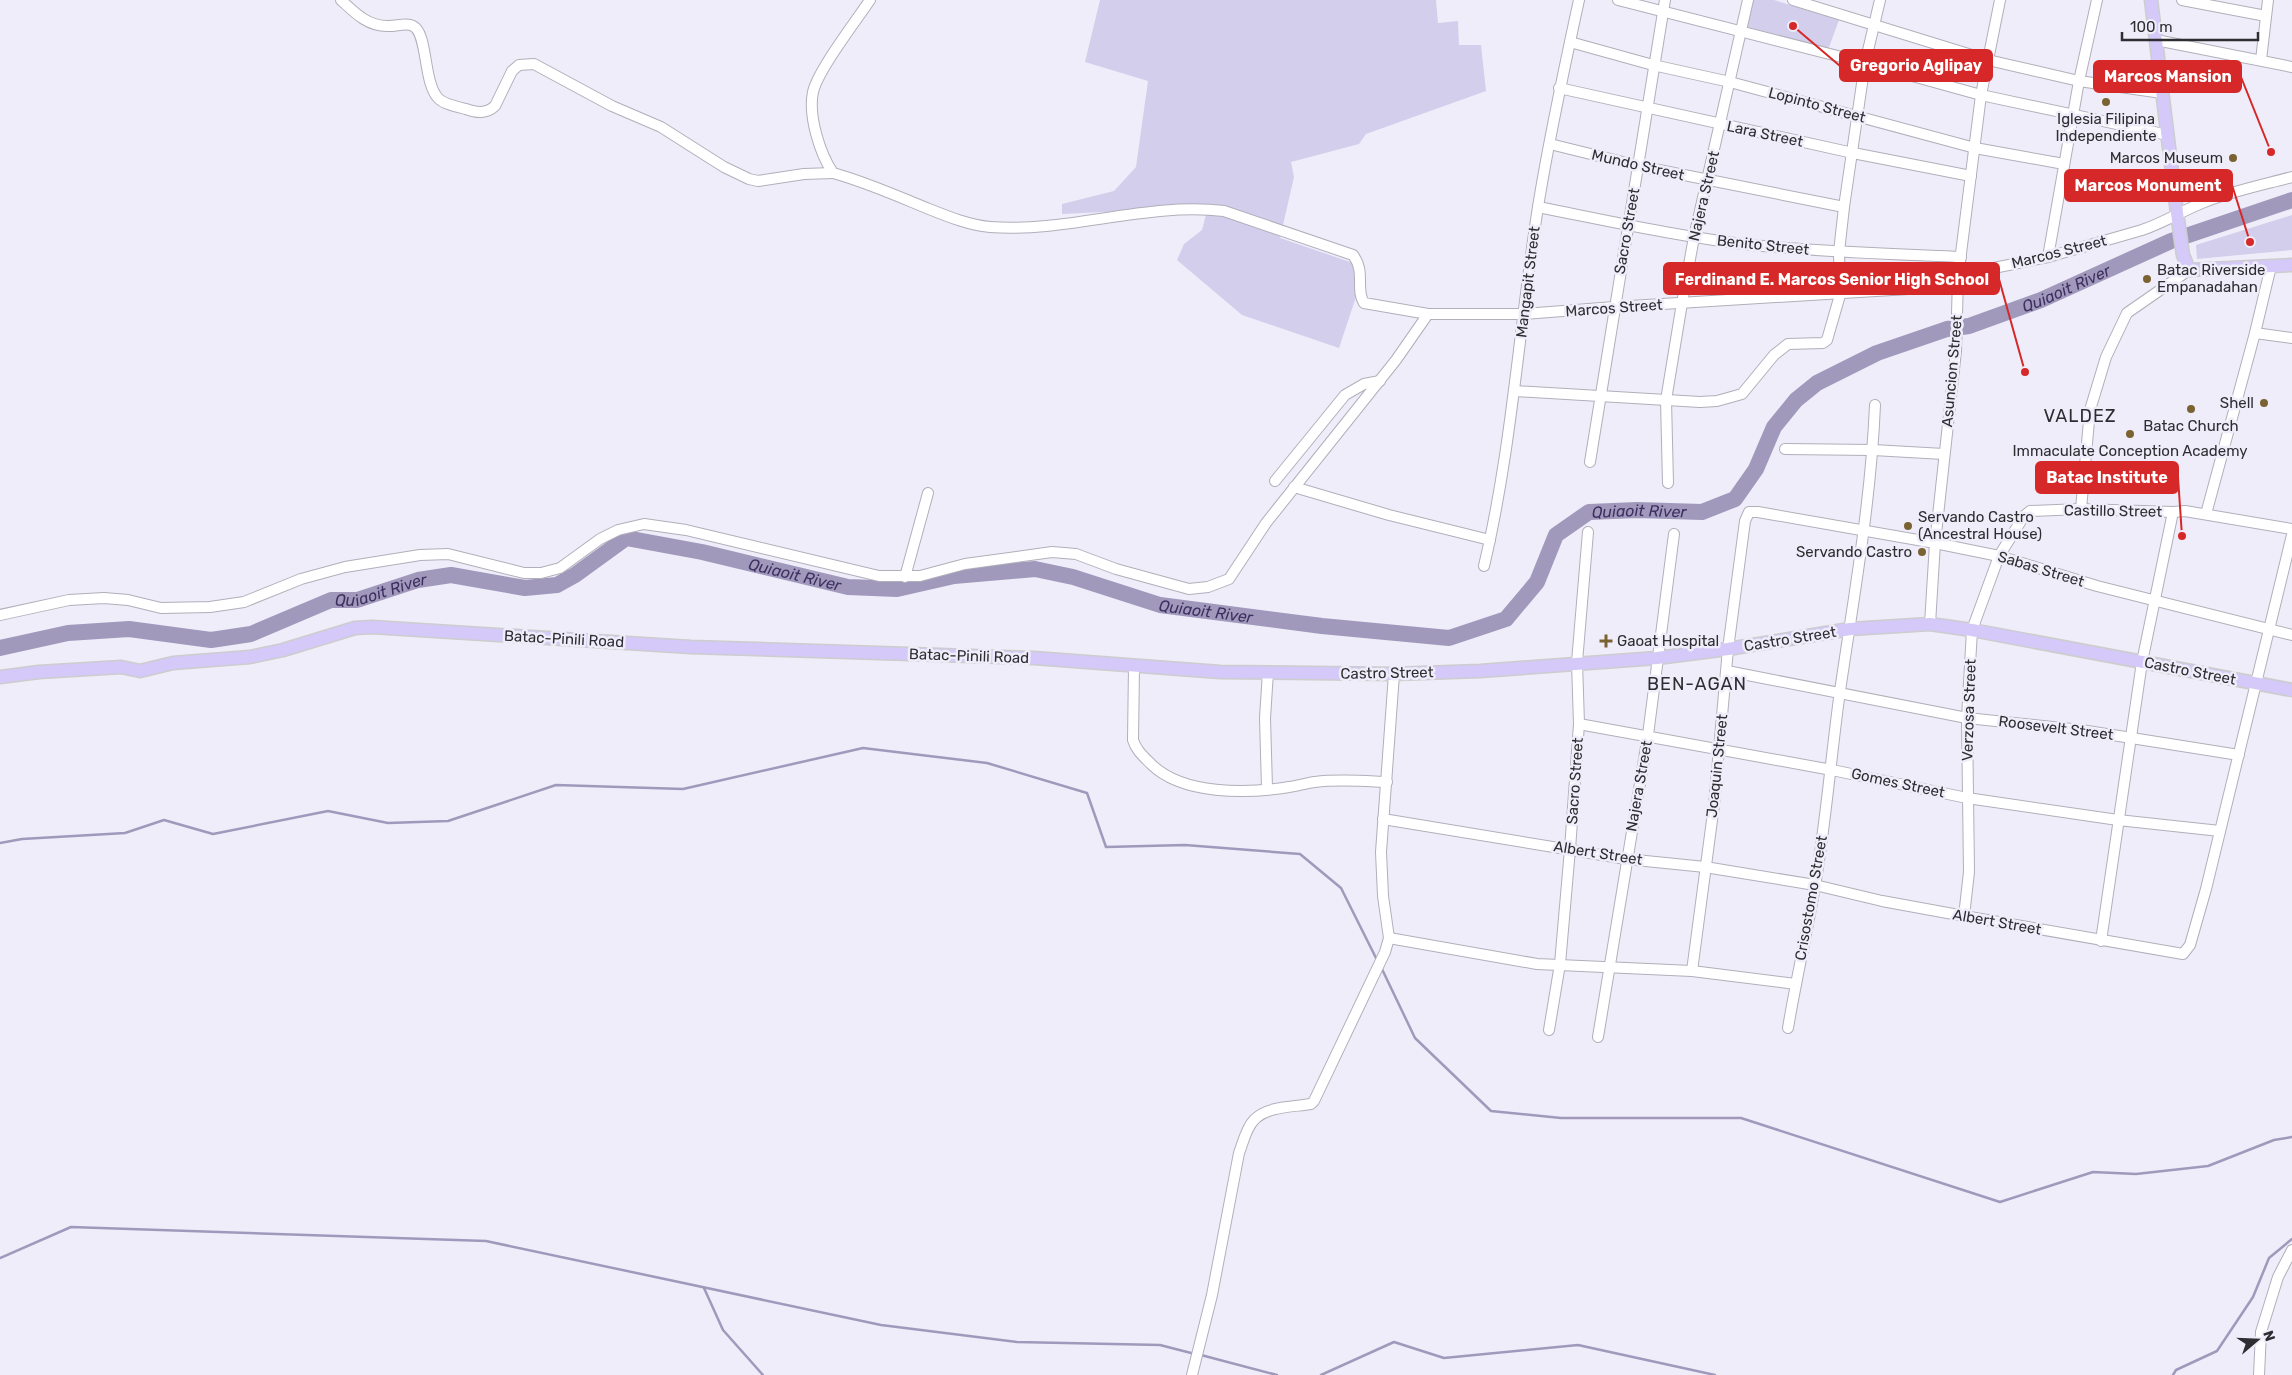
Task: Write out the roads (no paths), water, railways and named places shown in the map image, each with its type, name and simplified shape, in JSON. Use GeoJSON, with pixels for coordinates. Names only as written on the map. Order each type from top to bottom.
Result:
{"type":"FeatureCollection","features":[{"type":"Feature","properties":{"kind":"main road"},"geometry":{"type":"LineString","coordinates":[[2151,0],[2183,256],[2189,270],[2292,265]]}},
{"type":"Feature","properties":{"kind":"main road","name":"Castro Street"},"geometry":{"type":"LineString","coordinates":[[1134,666],[1220,672],[1394,674],[1480,671],[1576,662],[1657,658],[1728,649],[1850,629],[1930,624],[1972,630],[2292,690]]}},
{"type":"Feature","properties":{"kind":"main road","name":"Batac-Pinili Road"},"geometry":{"type":"LineString","coordinates":[[0,676],[120,667],[140,671],[173,663],[250,656],[283,650],[355,628],[372,627],[691,647],[963,655],[1134,666]]}},
{"type":"Feature","properties":{"kind":"street"},"geometry":{"type":"LineString","coordinates":[[341,0],[358,16],[374,25],[406,24],[413,26],[419,31],[423,40],[423,52],[430,82],[437,98],[444,102],[471,111],[486,112],[495,106],[512,71],[519,65],[534,64],[612,106],[661,127],[724,168],[749,179],[758,181],[804,174],[833,173]]}},
{"type":"Feature","properties":{"kind":"street"},"geometry":{"type":"LineString","coordinates":[[833,173],[826,163],[818,143],[813,113],[813,92],[822,72],[870,0]]}},
{"type":"Feature","properties":{"kind":"street","name":"Mangapit Street"},"geometry":{"type":"LineString","coordinates":[[1484,566],[1515,391],[1538,207],[1559,88],[1579,0]]}},
{"type":"Feature","properties":{"kind":"street"},"geometry":{"type":"LineString","coordinates":[[1618,0],[1865,63],[1981,96],[2168,135]]}},
{"type":"Feature","properties":{"kind":"street","name":"Sacro Street"},"geometry":{"type":"LineString","coordinates":[[1590,462],[1665,0]]}},
{"type":"Feature","properties":{"kind":"street","name":"Najera Street"},"geometry":{"type":"LineString","coordinates":[[1668,483],[1666,400],[1682,303],[1694,237],[1748,0]]}},
{"type":"Feature","properties":{"kind":"street"},"geometry":{"type":"LineString","coordinates":[[1793,0],[1988,60],[2079,81],[2162,93]]}},
{"type":"Feature","properties":{"kind":"street"},"geometry":{"type":"LineString","coordinates":[[1515,391],[1700,402],[1717,401],[1742,394],[1774,355],[1785,346],[1790,344],[1820,343],[1827,340],[1840,295],[1839,252],[1844,207],[1865,63],[1880,0]]}},
{"type":"Feature","properties":{"kind":"street","name":"Asuncion Street"},"geometry":{"type":"LineString","coordinates":[[1930,624],[1935,543],[1957,336],[1958,278],[1981,96],[2000,0]]}},
{"type":"Feature","properties":{"kind":"street"},"geometry":{"type":"LineString","coordinates":[[2048,256],[2079,81],[2097,0]]}},
{"type":"Feature","properties":{"kind":"street"},"geometry":{"type":"LineString","coordinates":[[2182,0],[2266,16]]}},
{"type":"Feature","properties":{"kind":"street"},"geometry":{"type":"LineString","coordinates":[[2261,60],[2268,0]]}},
{"type":"Feature","properties":{"kind":"street"},"geometry":{"type":"LineString","coordinates":[[2156,40],[2292,67]]}},
{"type":"Feature","properties":{"kind":"street","name":"Lopinto Street"},"geometry":{"type":"LineString","coordinates":[[1570,42],[1653,65],[1730,82],[1975,148],[2064,164]]}},
{"type":"Feature","properties":{"kind":"street","name":"Lara Street"},"geometry":{"type":"LineString","coordinates":[[1559,88],[1853,153],[1972,176]]}},
{"type":"Feature","properties":{"kind":"street","name":"Mundo Street"},"geometry":{"type":"LineString","coordinates":[[1550,144],[1639,166],[1844,207]]}},
{"type":"Feature","properties":{"kind":"street","name":"Marcos Street"},"geometry":{"type":"LineString","coordinates":[[833,173],[851,178],[954,218],[975,225],[992,227],[1042,226],[1137,212],[1206,209],[1224,211],[1353,255],[1361,273],[1362,299],[1364,303],[1428,314],[1524,314],[1925,288],[1974,272],[2048,256],[2156,226],[2178,218],[2240,189],[2292,177]]}},
{"type":"Feature","properties":{"kind":"street","name":"Benito Street"},"geometry":{"type":"LineString","coordinates":[[1538,207],[1694,237],[1839,252],[1961,257]]}},
{"type":"Feature","properties":{"kind":"street"},"geometry":{"type":"LineString","coordinates":[[2206,514],[2255,334],[2271,266]]}},
{"type":"Feature","properties":{"kind":"street"},"geometry":{"type":"LineString","coordinates":[[2081,508],[2090,410],[2106,357],[2127,313],[2189,270]]}},
{"type":"Feature","properties":{"kind":"street"},"geometry":{"type":"LineString","coordinates":[[0,615],[70,600],[104,598],[128,600],[161,608],[218,606],[244,602],[301,580],[345,567],[420,555],[448,554],[524,573],[541,574],[560,568],[600,539],[618,530],[644,524],[686,530],[879,576],[905,577],[965,564],[1052,552],[1076,554],[1116,568],[1189,589],[1208,587],[1229,579],[1266,524],[1380,381],[1428,314]]}},
{"type":"Feature","properties":{"kind":"street"},"geometry":{"type":"LineString","coordinates":[[2255,334],[2292,338]]}},
{"type":"Feature","properties":{"kind":"street"},"geometry":{"type":"LineString","coordinates":[[1275,481],[1345,395],[1364,384],[1380,381]]}},
{"type":"Feature","properties":{"kind":"street","name":"Crisostomo Street"},"geometry":{"type":"LineString","coordinates":[[1788,1028],[1815,885],[1832,770],[1840,692],[1865,530],[1873,450],[1875,405]]}},
{"type":"Feature","properties":{"kind":"street"},"geometry":{"type":"LineString","coordinates":[[1785,449],[1873,450],[1944,454]]}},
{"type":"Feature","properties":{"kind":"street"},"geometry":{"type":"LineString","coordinates":[[1294,487],[1389,515],[1490,540]]}},
{"type":"Feature","properties":{"kind":"street"},"geometry":{"type":"LineString","coordinates":[[905,577],[928,493]]}},
{"type":"Feature","properties":{"kind":"street","name":"Castillo Street"},"geometry":{"type":"LineString","coordinates":[[2024,516],[2030,511],[2081,508],[2185,511],[2292,529]]}},
{"type":"Feature","properties":{"kind":"street","name":"Joaquin Street"},"geometry":{"type":"LineString","coordinates":[[1692,971],[1719,750],[1728,649],[1745,521],[1749,512],[1758,512]]}},
{"type":"Feature","properties":{"kind":"street","name":"Sabas Street"},"geometry":{"type":"LineString","coordinates":[[1758,512],[1865,530],[1999,556],[2097,586],[2292,635]]}},
{"type":"Feature","properties":{"kind":"street"},"geometry":{"type":"LineString","coordinates":[[2101,941],[2142,662],[2173,512]]}},
{"type":"Feature","properties":{"kind":"street","name":"Verzosa Street"},"geometry":{"type":"LineString","coordinates":[[1964,916],[1969,872],[1966,718],[1972,630],[1999,556],[2024,516]]}},
{"type":"Feature","properties":{"kind":"street","name":"Sacro Street"},"geometry":{"type":"LineString","coordinates":[[1549,1030],[1560,964],[1570,849],[1579,724],[1576,662],[1588,532]]}},
{"type":"Feature","properties":{"kind":"street","name":"Najera Street"},"geometry":{"type":"LineString","coordinates":[[1598,1037],[1648,735],[1674,534]]}},
{"type":"Feature","properties":{"kind":"street","name":"Albert Street"},"geometry":{"type":"LineString","coordinates":[[1383,819],[1626,859],[1705,867],[1815,885],[1882,901],[2183,954],[2188,950],[2220,831],[2292,535]]}},
{"type":"Feature","properties":{"kind":"street"},"geometry":{"type":"LineString","coordinates":[[1134,666],[1133,740],[1137,750],[1157,770],[1169,778],[1210,789],[1224,790],[1267,788],[1336,780],[1388,782]]}},
{"type":"Feature","properties":{"kind":"street"},"geometry":{"type":"LineString","coordinates":[[1267,788],[1265,718],[1268,672]]}},
{"type":"Feature","properties":{"kind":"street","name":"Roosevelt Street"},"geometry":{"type":"LineString","coordinates":[[1726,672],[1840,692],[1966,718],[2131,738],[2239,756]]}},
{"type":"Feature","properties":{"kind":"street"},"geometry":{"type":"LineString","coordinates":[[1192,1375],[1212,1295],[1239,1153],[1247,1131],[1254,1120],[1272,1110],[1299,1106],[1314,1101],[1382,960],[1389,938],[1382,875],[1383,819],[1388,782],[1394,674]]}},
{"type":"Feature","properties":{"kind":"street","name":"Gomes Street"},"geometry":{"type":"LineString","coordinates":[[1579,724],[1648,735],[1832,770],[1967,798],[2118,820],[2220,831]]}},
{"type":"Feature","properties":{"kind":"street"},"geometry":{"type":"LineString","coordinates":[[1389,938],[1521,962],[1692,971],[1796,984]]}},
{"type":"Feature","properties":{"kind":"street"},"geometry":{"type":"LineString","coordinates":[[2259,1375],[2261,1332],[2278,1277],[2292,1250]]}},
{"type":"Feature","properties":{"kind":"waterway","name":"Quiaoit River"},"geometry":{"type":"LineString","coordinates":[[0,648],[68,633],[129,629],[211,640],[251,634],[331,600],[357,600],[418,580],[451,575],[525,588],[557,585],[575,575],[626,538],[702,552],[848,587],[897,589],[954,576],[1035,569],[1073,577],[1160,605],[1322,626],[1449,638],[1506,619],[1537,582],[1556,535],[1589,512],[1637,510],[1702,512],[1735,499],[1756,469],[1774,427],[1796,400],[1817,383],[1877,353],[1947,329],[1969,326],[2041,300],[2171,241],[2292,200]]}},
{"type":"Feature","properties":{"kind":"waterway"},"geometry":{"type":"LineString","coordinates":[[0,843],[22,839],[125,833],[164,820],[213,834],[328,811],[388,823],[448,821],[556,785],[683,789],[863,748],[987,763],[1087,793],[1106,847],[1185,845],[1300,854],[1341,888],[1377,960]]}},
{"type":"Feature","properties":{"kind":"waterway"},"geometry":{"type":"LineString","coordinates":[[1381,967],[1415,1038],[1491,1111],[1561,1118],[1741,1118],[2000,1202],[2093,1172],[2136,1174],[2208,1166],[2274,1140],[2292,1137]]}},
{"type":"Feature","properties":{"kind":"waterway"},"geometry":{"type":"LineString","coordinates":[[0,1258],[71,1227],[486,1241],[881,1325],[1017,1342],[1160,1345],[1195,1354]]}},
{"type":"Feature","properties":{"kind":"waterway"},"geometry":{"type":"LineString","coordinates":[[2173,1375],[2176,1370],[2217,1351],[2253,1297],[2269,1258],[2292,1239]]}},
{"type":"Feature","properties":{"kind":"waterway"},"geometry":{"type":"LineString","coordinates":[[704,1288],[723,1330],[763,1375]]}},
{"type":"Feature","properties":{"kind":"waterway"},"geometry":{"type":"LineString","coordinates":[[1321,1375],[1394,1342],[1444,1358],[1578,1345],[1715,1375]]}},
{"type":"Feature","properties":{"kind":"waterway"},"geometry":{"type":"LineString","coordinates":[[1201,1355],[1277,1375]]}},
{"type":"Feature","properties":{"kind":"place","name":"Gregorio Aglipay"},"geometry":{"type":"Point","coordinates":[1793,26]}},
{"type":"Feature","properties":{"kind":"place","name":"Iglesia Filipina Independiente"},"geometry":{"type":"Point","coordinates":[2106,102]}},
{"type":"Feature","properties":{"kind":"place","name":"Marcos Mansion"},"geometry":{"type":"Point","coordinates":[2271,152]}},
{"type":"Feature","properties":{"kind":"place","name":"Marcos Museum"},"geometry":{"type":"Point","coordinates":[2233,158]}},
{"type":"Feature","properties":{"kind":"place","name":"Marcos Monument"},"geometry":{"type":"Point","coordinates":[2250,242]}},
{"type":"Feature","properties":{"kind":"place","name":"Batac Riverside Empanadahan"},"geometry":{"type":"Point","coordinates":[2147,279]}},
{"type":"Feature","properties":{"kind":"place","name":"Ferdinand E. Marcos Senior High School"},"geometry":{"type":"Point","coordinates":[2025,372]}},
{"type":"Feature","properties":{"kind":"place","name":"Shell"},"geometry":{"type":"Point","coordinates":[2264,403]}},
{"type":"Feature","properties":{"kind":"place","name":"Batac Church"},"geometry":{"type":"Point","coordinates":[2191,409]}},
{"type":"Feature","properties":{"kind":"place","name":"Immaculate Conception Academy"},"geometry":{"type":"Point","coordinates":[2130,434]}},
{"type":"Feature","properties":{"kind":"place","name":"Servando Castro (Ancestral House)"},"geometry":{"type":"Point","coordinates":[1908,526]}},
{"type":"Feature","properties":{"kind":"place","name":"Batac Institute"},"geometry":{"type":"Point","coordinates":[2182,536]}},
{"type":"Feature","properties":{"kind":"place","name":"Servando Castro"},"geometry":{"type":"Point","coordinates":[1922,552]}},
{"type":"Feature","properties":{"kind":"place","name":"Gaoat Hospital"},"geometry":{"type":"Point","coordinates":[1606,641]}},
{"type":"Feature","properties":{"kind":"district","name":"VALDEZ"},"geometry":{"type":"Point","coordinates":[2080,416]}},
{"type":"Feature","properties":{"kind":"district","name":"BEN-AGAN"},"geometry":{"type":"Point","coordinates":[1697,684]}}]}
